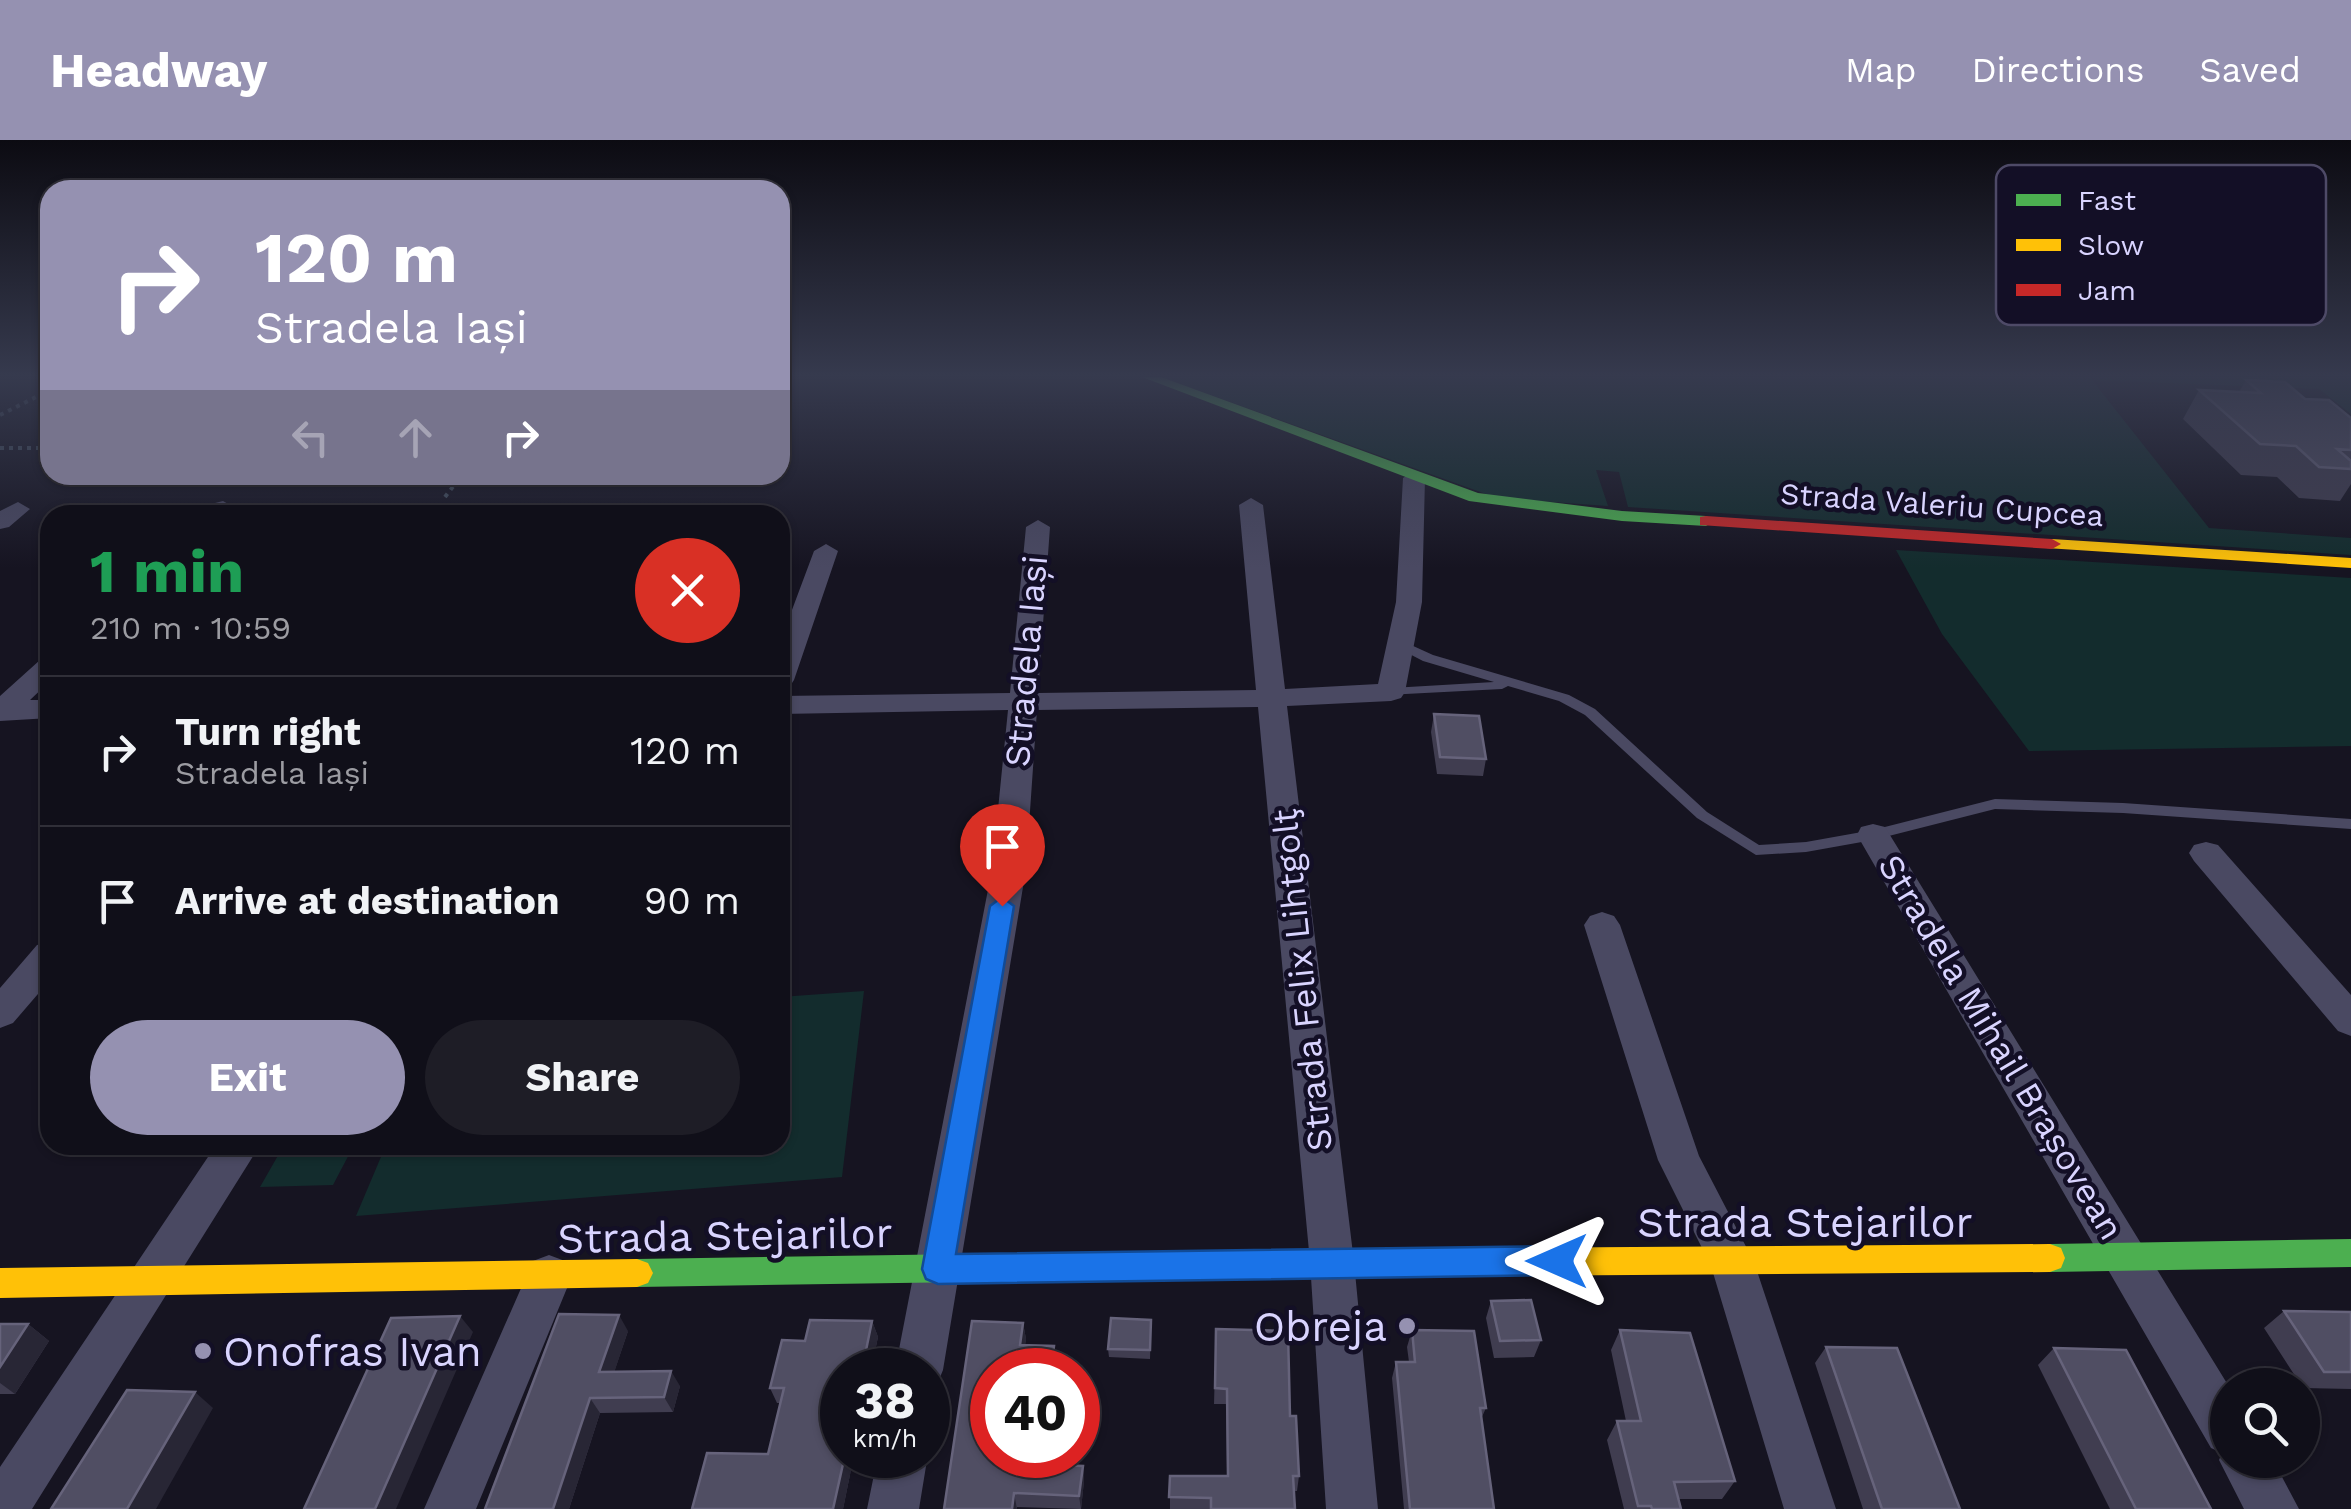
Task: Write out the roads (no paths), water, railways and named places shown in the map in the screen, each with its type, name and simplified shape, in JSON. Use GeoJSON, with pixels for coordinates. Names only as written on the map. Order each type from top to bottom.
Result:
{"type":"FeatureCollection","features":[{"type":"Feature","properties":{"kind":"street","name":"Strada Valeriu Cupcea"},"geometry":{"type":"LineString","coordinates":[[1316,441],[1414,478],[1506,504],[1622,516],[2351,563]]}},
{"type":"Feature","properties":{"kind":"street"},"geometry":{"type":"LineString","coordinates":[[790,705],[1272,698],[1391,692],[1409,602],[1414,555],[1414,478]]}},
{"type":"Feature","properties":{"kind":"street","name":"Strada Felix Lihtgolţ"},"geometry":{"type":"LineString","coordinates":[[1251,505],[1332,1262],[1352,1509]]}},
{"type":"Feature","properties":{"kind":"street","name":"Stradela Iași"},"geometry":{"type":"LineString","coordinates":[[923,1348],[1009,869],[1038,527]]}},
{"type":"Feature","properties":{"kind":"street"},"geometry":{"type":"LineString","coordinates":[[790,652],[826,551]]}},
{"type":"Feature","properties":{"kind":"street"},"geometry":{"type":"LineString","coordinates":[[1,710],[40,675]]}},
{"type":"Feature","properties":{"kind":"street"},"geometry":{"type":"LineString","coordinates":[[1,710],[40,709]]}},
{"type":"Feature","properties":{"kind":"street","name":"Stradela Mihail Brașovean"},"geometry":{"type":"LineString","coordinates":[[1873,835],[2210,1400]]}},
{"type":"Feature","properties":{"kind":"street"},"geometry":{"type":"LineString","coordinates":[[2206,853],[2351,1021]]}},
{"type":"Feature","properties":{"kind":"street"},"geometry":{"type":"LineString","coordinates":[[1602,925],[1679,1160],[1732,1262],[1810,1509]]}},
{"type":"Feature","properties":{"kind":"street"},"geometry":{"type":"LineString","coordinates":[[0,1012],[40,966]]}},
{"type":"Feature","properties":{"kind":"street"},"geometry":{"type":"LineString","coordinates":[[2,1509],[232,1155]]}},
{"type":"Feature","properties":{"kind":"street","name":"Strada Stejarilor"},"geometry":{"type":"LineString","coordinates":[[0,1283],[1332,1262],[1732,1262],[2351,1253]]}},
{"type":"Feature","properties":{"kind":"street"},"geometry":{"type":"LineString","coordinates":[[450,1509],[549,1276]]}},
{"type":"Feature","properties":{"kind":"street"},"geometry":{"type":"LineString","coordinates":[[893,1509],[899,1478]]}},
{"type":"Feature","properties":{"kind":"street"},"geometry":{"type":"LineString","coordinates":[[2254,1478],[2272,1509]]}},
{"type":"Feature","properties":{"kind":"lane"},"geometry":{"type":"LineString","coordinates":[[1400,644],[1428,658],[1564,698],[1590,712],[1702,816],[1756,850],[1806,847],[1873,835],[1996,804],[2123,808],[2351,824]]}},
{"type":"Feature","properties":{"kind":"lane"},"geometry":{"type":"LineString","coordinates":[[1391,692],[1516,685]]}},
{"type":"Feature","properties":{"kind":"place","name":"Obreja"},"geometry":{"type":"Point","coordinates":[1407,1326]}},
{"type":"Feature","properties":{"kind":"place","name":"Onofras Ivan"},"geometry":{"type":"Point","coordinates":[203,1351]}}]}
